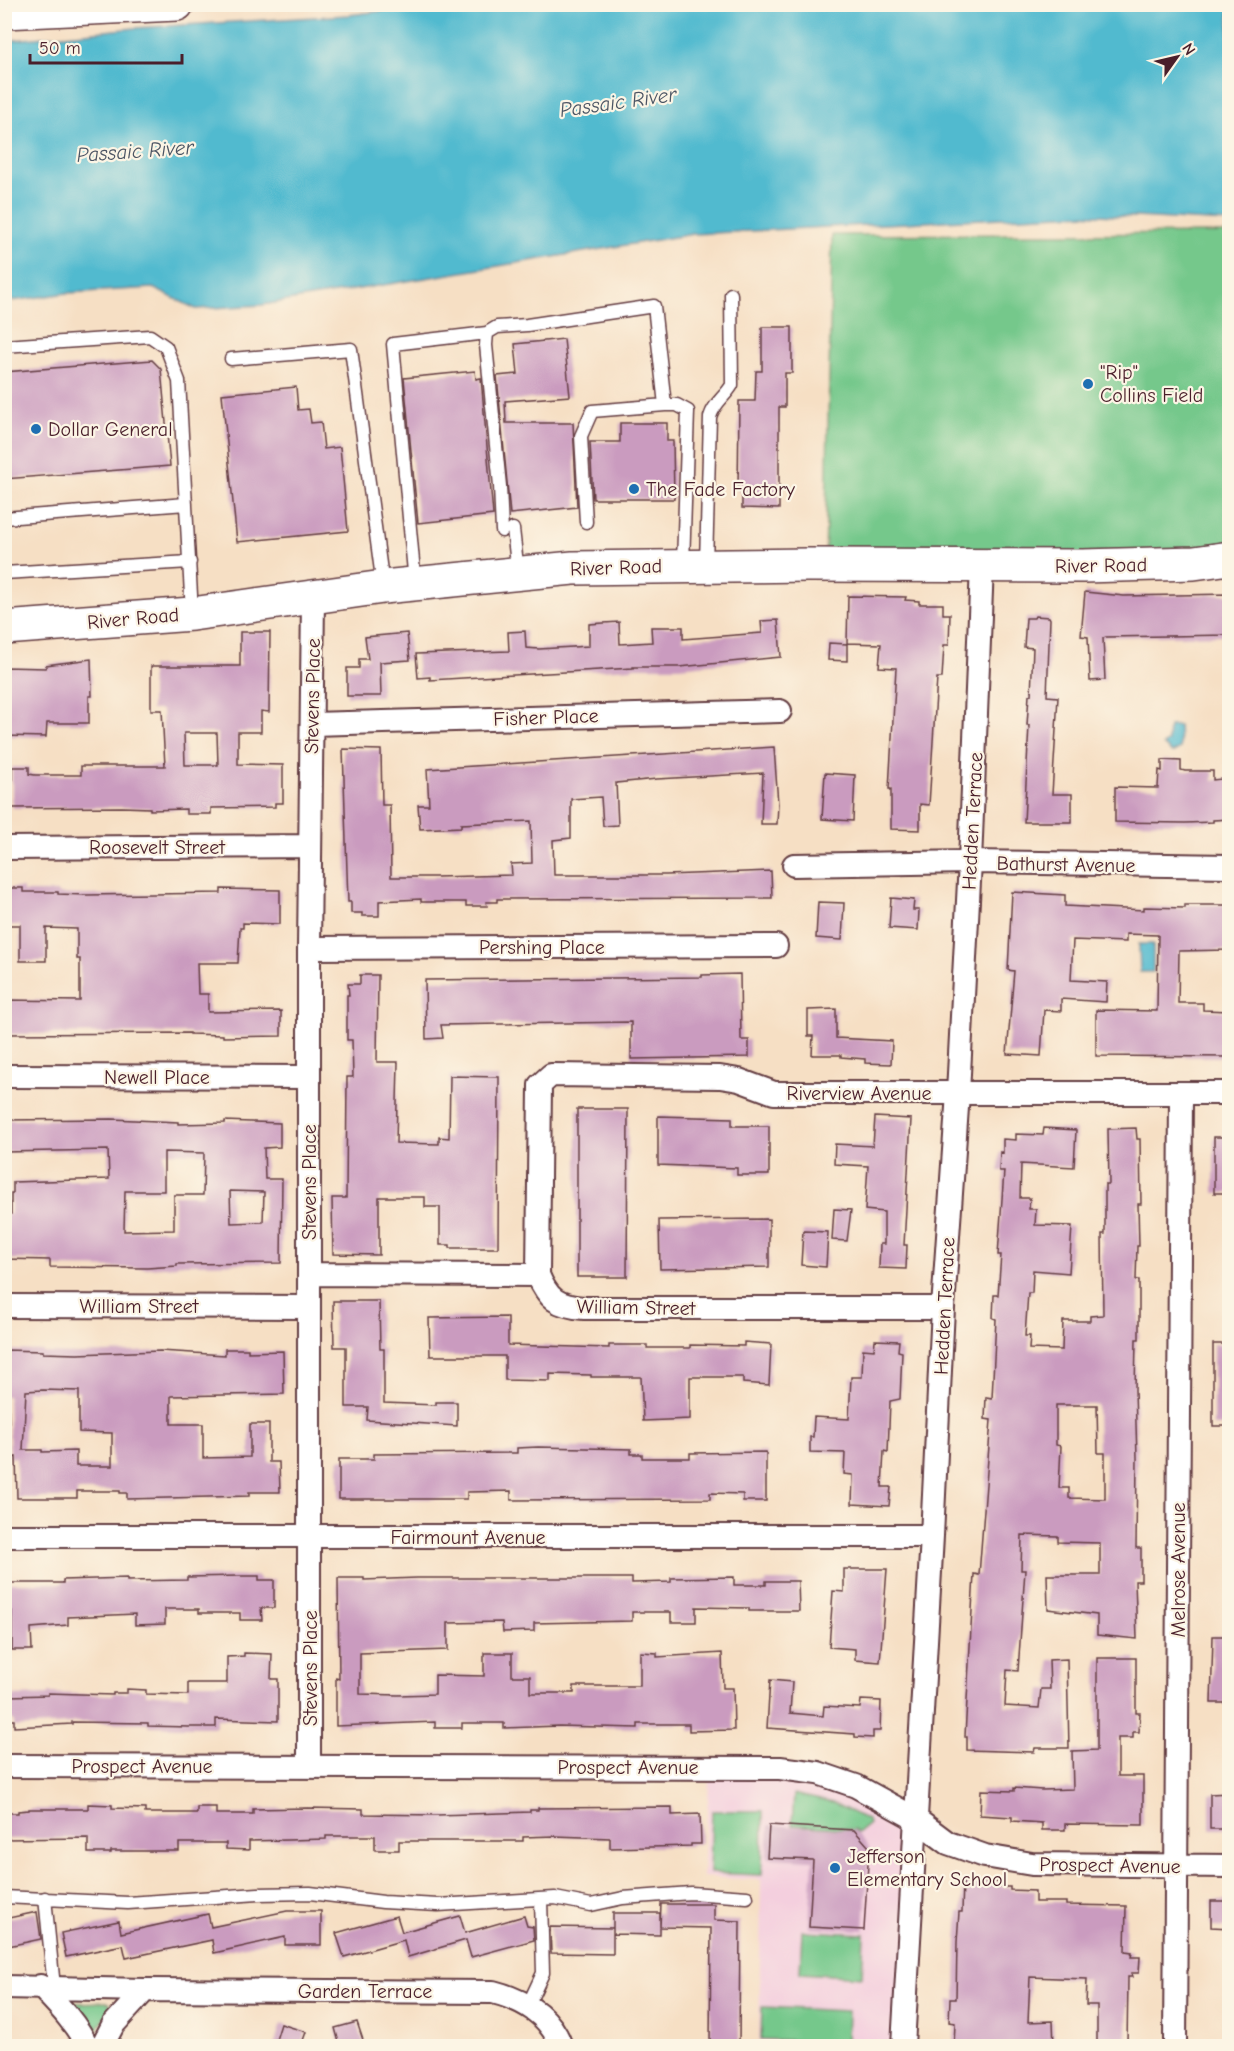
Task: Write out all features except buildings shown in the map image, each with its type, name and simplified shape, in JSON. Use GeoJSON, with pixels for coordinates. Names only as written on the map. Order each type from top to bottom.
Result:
{"type":"FeatureCollection","features":[{"type":"Feature","properties":{"kind":"main road"},"geometry":{"type":"LineString","coordinates":[[4,12],[177,4]]}},
{"type":"Feature","properties":{"kind":"main road","name":"River Road"},"geometry":{"type":"LineString","coordinates":[[4,628],[192,614],[383,587],[573,568],[694,565],[1146,565],[1194,563],[1230,558]]}},
{"type":"Feature","properties":{"kind":"street","name":"Hedden Terrace"},"geometry":{"type":"LineString","coordinates":[[903,2046],[943,1308],[958,1093],[982,566]]}},
{"type":"Feature","properties":{"kind":"street","name":"Stevens Place"},"geometry":{"type":"LineString","coordinates":[[309,1767],[311,1537],[309,948],[313,598]]}},
{"type":"Feature","properties":{"kind":"street","name":"Fisher Place"},"geometry":{"type":"LineString","coordinates":[[312,723],[780,711]]}},
{"type":"Feature","properties":{"kind":"street","name":"Roosevelt Street"},"geometry":{"type":"LineString","coordinates":[[4,848],[310,846]]}},
{"type":"Feature","properties":{"kind":"street","name":"Bathurst Avenue"},"geometry":{"type":"LineString","coordinates":[[794,865],[970,862],[1230,866]]}},
{"type":"Feature","properties":{"kind":"street","name":"Pershing Place"},"geometry":{"type":"LineString","coordinates":[[309,948],[776,946]]}},
{"type":"Feature","properties":{"kind":"street","name":"Riverview Avenue"},"geometry":{"type":"LineString","coordinates":[[538,1275],[540,1085],[551,1076],[720,1077],[739,1080],[774,1093],[1230,1093]]}},
{"type":"Feature","properties":{"kind":"street","name":"Newell Place"},"geometry":{"type":"LineString","coordinates":[[4,1077],[309,1077]]}},
{"type":"Feature","properties":{"kind":"street","name":"Melrose Avenue"},"geometry":{"type":"LineString","coordinates":[[1175,2046],[1180,1094]]}},
{"type":"Feature","properties":{"kind":"street"},"geometry":{"type":"LineString","coordinates":[[309,1274],[538,1275]]}},
{"type":"Feature","properties":{"kind":"street","name":"William Street"},"geometry":{"type":"LineString","coordinates":[[538,1275],[545,1291],[554,1300],[576,1308],[943,1308]]}},
{"type":"Feature","properties":{"kind":"street","name":"William Street"},"geometry":{"type":"LineString","coordinates":[[4,1306],[309,1307]]}},
{"type":"Feature","properties":{"kind":"street","name":"Fairmount Avenue"},"geometry":{"type":"LineString","coordinates":[[4,1536],[932,1536]]}},
{"type":"Feature","properties":{"kind":"street","name":"Prospect Avenue"},"geometry":{"type":"LineString","coordinates":[[4,1766],[780,1768],[818,1773],[856,1786],[916,1819],[948,1843],[985,1856],[1032,1864],[1230,1866]]}},
{"type":"Feature","properties":{"kind":"street","name":"Garden Terrace"},"geometry":{"type":"LineString","coordinates":[[4,1987],[493,1992],[514,1997],[528,2005],[549,2023],[561,2046]]}},
{"type":"Feature","properties":{"kind":"street"},"geometry":{"type":"LineString","coordinates":[[47,1987],[87,2046]]}},
{"type":"Feature","properties":{"kind":"street"},"geometry":{"type":"LineString","coordinates":[[102,2046],[113,2025],[145,1990]]}},
{"type":"Feature","properties":{"kind":"lane"},"geometry":{"type":"LineString","coordinates":[[694,565],[710,417],[715,404],[732,385],[731,294]]}},
{"type":"Feature","properties":{"kind":"lane"},"geometry":{"type":"LineString","coordinates":[[415,584],[393,344],[488,333],[497,327],[527,325],[654,306],[665,405]]}},
{"type":"Feature","properties":{"kind":"lane"},"geometry":{"type":"LineString","coordinates":[[488,333],[486,345],[500,486],[518,573]]}},
{"type":"Feature","properties":{"kind":"lane"},"geometry":{"type":"LineString","coordinates":[[4,346],[150,336],[166,347],[179,381],[192,614]]}},
{"type":"Feature","properties":{"kind":"lane"},"geometry":{"type":"LineString","coordinates":[[231,359],[351,349],[383,587]]}},
{"type":"Feature","properties":{"kind":"lane"},"geometry":{"type":"LineString","coordinates":[[586,522],[581,436],[592,411],[677,405],[688,411],[694,565]]}},
{"type":"Feature","properties":{"kind":"lane"},"geometry":{"type":"LineString","coordinates":[[4,518],[186,504]]}},
{"type":"Feature","properties":{"kind":"lane"},"geometry":{"type":"LineString","coordinates":[[4,573],[190,562]]}},
{"type":"Feature","properties":{"kind":"lane"},"geometry":{"type":"LineString","coordinates":[[4,1897],[128,1903],[258,1894],[310,1893],[383,1902],[438,1905],[555,1898],[591,1905],[623,1898],[692,1893],[747,1897]]}},
{"type":"Feature","properties":{"kind":"lane"},"geometry":{"type":"LineString","coordinates":[[45,1898],[47,1987]]}},
{"type":"Feature","properties":{"kind":"lane"},"geometry":{"type":"LineString","coordinates":[[528,2005],[543,1973],[541,1899]]}},
{"type":"Feature","properties":{"kind":"shaded area"},"geometry":{"type":"Polygon","coordinates":[[[710,1768],[780,1768],[916,1819],[903,2046],[759,2041],[761,1880],[703,1877],[710,1768]]]}},
{"type":"Feature","properties":{"kind":"green space"},"geometry":{"type":"Polygon","coordinates":[[[1229,233],[1229,558],[825,565],[832,235],[1229,233]]]}},
{"type":"Feature","properties":{"kind":"green space"},"geometry":{"type":"Polygon","coordinates":[[[794,1794],[833,1803],[868,1820],[869,1824],[858,1833],[854,1829],[852,1831],[792,1825],[794,1794]]]}},
{"type":"Feature","properties":{"kind":"green space"},"geometry":{"type":"Polygon","coordinates":[[[712,1811],[763,1811],[762,1875],[710,1873],[712,1811]]]}},
{"type":"Feature","properties":{"kind":"green space"},"geometry":{"type":"Polygon","coordinates":[[[802,1931],[864,1934],[862,1977],[800,1973],[802,1931]]]}},
{"type":"Feature","properties":{"kind":"green space"},"geometry":{"type":"Polygon","coordinates":[[[107,2002],[111,2004],[110,2010],[92,2034],[72,2008],[75,2003],[107,2002]]]}},
{"type":"Feature","properties":{"kind":"green space"},"geometry":{"type":"Polygon","coordinates":[[[762,2007],[848,2011],[847,2043],[761,2039],[762,2007]]]}},
{"type":"Feature","properties":{"kind":"water","name":"Passaic River"},"geometry":{"type":"Polygon","coordinates":[[[437,4],[1229,5],[1229,222],[1079,214],[693,234],[262,305],[196,309],[153,288],[67,293],[5,302],[5,41],[135,28],[349,15],[437,4]]]}},
{"type":"Feature","properties":{"kind":"water"},"geometry":{"type":"Polygon","coordinates":[[[1169,726],[1179,726],[1180,748],[1172,753],[1163,745],[1168,741],[1169,726]]]}},
{"type":"Feature","properties":{"kind":"water"},"geometry":{"type":"Polygon","coordinates":[[[1139,944],[1153,944],[1153,972],[1140,972],[1139,944]]]}},
{"type":"Feature","properties":{"kind":"place","name":"\"Rip\" Collins Field"},"geometry":{"type":"Point","coordinates":[1088,384]}},
{"type":"Feature","properties":{"kind":"place","name":"Dollar General"},"geometry":{"type":"Point","coordinates":[36,429]}},
{"type":"Feature","properties":{"kind":"place","name":"The Fade Factory"},"geometry":{"type":"Point","coordinates":[634,489]}},
{"type":"Feature","properties":{"kind":"place","name":"Jefferson Elementary School"},"geometry":{"type":"Point","coordinates":[835,1868]}}]}
